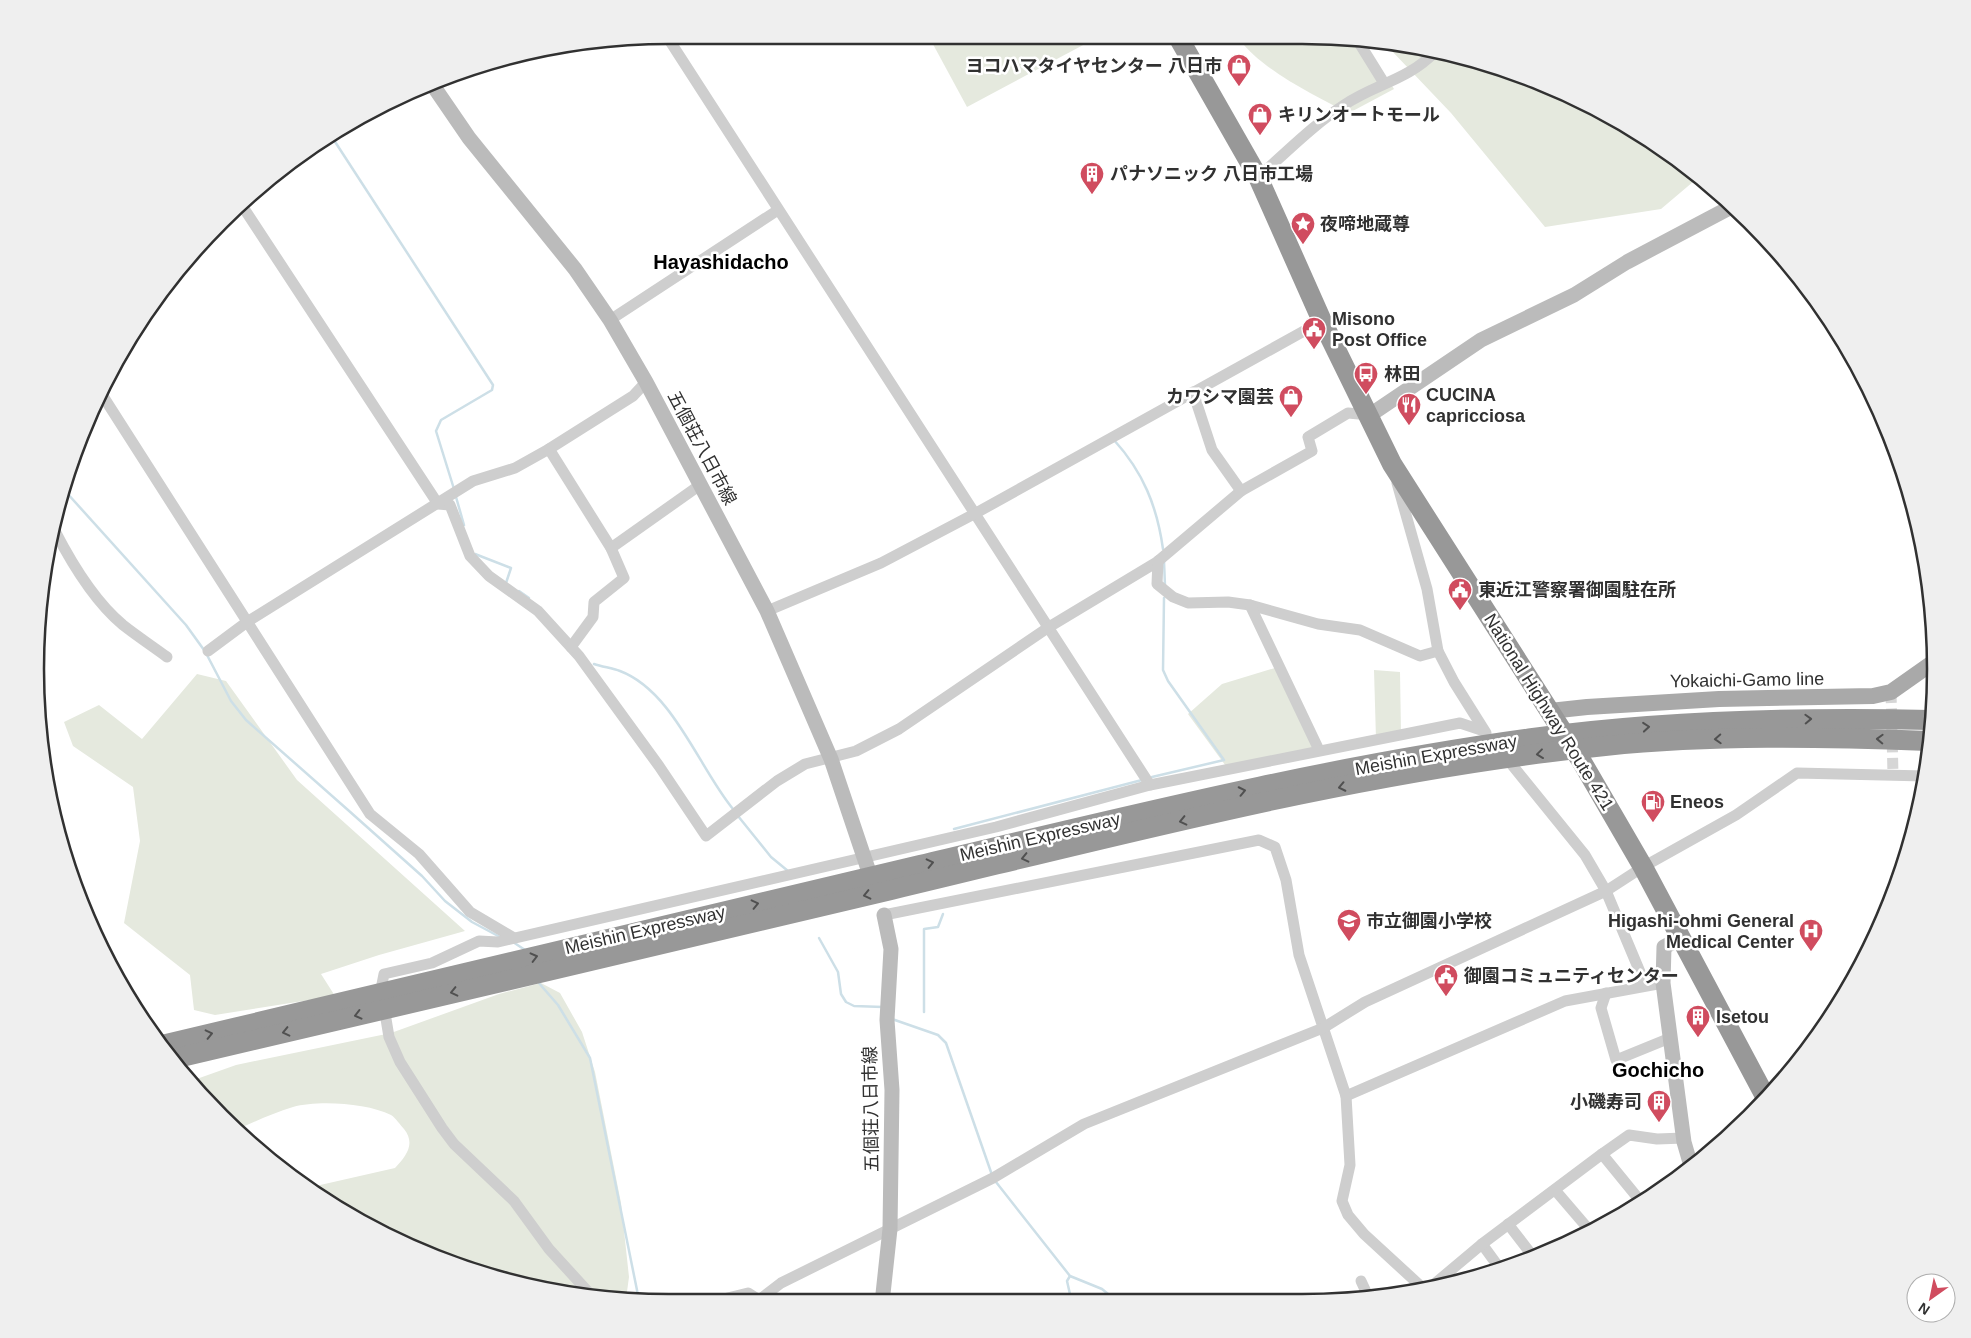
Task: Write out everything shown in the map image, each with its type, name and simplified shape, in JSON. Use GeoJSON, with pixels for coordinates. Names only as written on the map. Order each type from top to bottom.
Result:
{"type":"FeatureCollection","features":[{"type":"Feature","properties":{"kind":"highway","name":"National Highway Route 421"},"geometry":{"type":"LineString","coordinates":[[1182,44],[1258,177],[1322,321],[1370,415],[1392,464],[1582,762],[1643,867],[1762,1091]]}},
{"type":"Feature","properties":{"kind":"highway"},"geometry":{"type":"LineString","coordinates":[[1844,718],[1925,716]]}},
{"type":"Feature","properties":{"kind":"highway","name":"Meishin Expressway"},"geometry":{"type":"LineString","coordinates":[[169,1045],[331,1013],[590,952],[1251,806],[1397,776],[1472,756],[1739,721],[1844,718],[1925,720]]}},
{"type":"Feature","properties":{"kind":"highway","name":"Meishin Expressway"},"geometry":{"type":"LineString","coordinates":[[1602,738],[1923,741]]}},
{"type":"Feature","properties":{"kind":"highway","name":"Meishin Expressway"},"geometry":{"type":"LineString","coordinates":[[179,1057],[331,1013]]}},
{"type":"Feature","properties":{"kind":"main road","name":"五個荘八日市線"},"geometry":{"type":"LineString","coordinates":[[435,89],[469,138],[575,269],[610,320],[646,382],[766,611],[831,759],[866,862]]}},
{"type":"Feature","properties":{"kind":"main road"},"geometry":{"type":"LineString","coordinates":[[1370,415],[1482,340],[1574,295],[1627,262],[1726,210]]}},
{"type":"Feature","properties":{"kind":"main road","name":"Yokaichi-Gamo line"},"geometry":{"type":"LineString","coordinates":[[1550,711],[1719,699],[1873,696],[1891,692],[1927,667]]}},
{"type":"Feature","properties":{"kind":"main road","name":"五個荘八日市線"},"geometry":{"type":"LineString","coordinates":[[883,1294],[890,1230],[892,1090],[887,1017],[891,949],[884,915]]}},
{"type":"Feature","properties":{"kind":"main road"},"geometry":{"type":"LineString","coordinates":[[1680,938],[1664,947],[1663,983],[1684,1138],[1690,1159]]}},
{"type":"Feature","properties":{"kind":"street"},"geometry":{"type":"LineString","coordinates":[[672,44],[1150,785]]}},
{"type":"Feature","properties":{"kind":"street"},"geometry":{"type":"LineString","coordinates":[[1362,47],[1384,83]]}},
{"type":"Feature","properties":{"kind":"street"},"geometry":{"type":"LineString","coordinates":[[1258,177],[1344,105],[1384,83],[1411,73],[1429,57]]}},
{"type":"Feature","properties":{"kind":"street"},"geometry":{"type":"LineString","coordinates":[[245,210],[438,504],[450,506],[470,556],[489,576],[538,611],[571,647],[659,766],[706,836],[777,781],[805,764],[831,759],[856,751],[899,729],[1049,627],[1158,561],[1241,491],[1312,451],[1308,437],[1348,413],[1370,415]]}},
{"type":"Feature","properties":{"kind":"street"},"geometry":{"type":"LineString","coordinates":[[610,320],[778,210]]}},
{"type":"Feature","properties":{"kind":"street"},"geometry":{"type":"LineString","coordinates":[[766,611],[881,562],[976,513],[1322,321]]}},
{"type":"Feature","properties":{"kind":"street"},"geometry":{"type":"LineString","coordinates":[[208,651],[247,622],[472,481],[515,468],[549,449],[633,396],[646,382]]}},
{"type":"Feature","properties":{"kind":"street"},"geometry":{"type":"LineString","coordinates":[[1193,392],[1212,450],[1241,491]]}},
{"type":"Feature","properties":{"kind":"street"},"geometry":{"type":"LineString","coordinates":[[105,399],[370,814],[419,854],[470,912],[512,938]]}},
{"type":"Feature","properties":{"kind":"street"},"geometry":{"type":"LineString","coordinates":[[549,449],[611,548],[624,578],[594,602],[593,617],[571,647]]}},
{"type":"Feature","properties":{"kind":"street"},"geometry":{"type":"LineString","coordinates":[[1392,464],[1427,589],[1438,651],[1454,682],[1484,731],[1585,855],[1606,891],[1645,984]]}},
{"type":"Feature","properties":{"kind":"street"},"geometry":{"type":"LineString","coordinates":[[611,548],[700,484]]}},
{"type":"Feature","properties":{"kind":"street"},"geometry":{"type":"LineString","coordinates":[[58,537],[65,551],[94,594],[121,624],[166,656]]}},
{"type":"Feature","properties":{"kind":"street"},"geometry":{"type":"LineString","coordinates":[[1158,561],[1157,584],[1173,597],[1188,603],[1228,602],[1250,605],[1318,624],[1360,630],[1420,656],[1438,651]]}},
{"type":"Feature","properties":{"kind":"street"},"geometry":{"type":"LineString","coordinates":[[1250,605],[1319,750]]}},
{"type":"Feature","properties":{"kind":"street"},"geometry":{"type":"LineString","coordinates":[[585,1289],[550,1249],[514,1201],[454,1144],[442,1128],[400,1062],[389,1037],[381,989],[384,974],[432,963],[479,941],[498,942],[866,862],[1150,785],[1460,723],[1484,731]]}},
{"type":"Feature","properties":{"kind":"street"},"geometry":{"type":"LineString","coordinates":[[767,1294],[781,1283],[993,1178],[1084,1124],[1323,1028],[1365,1002],[1606,891],[1643,867],[1736,815],[1797,773],[1918,776]]}},
{"type":"Feature","properties":{"kind":"street"},"geometry":{"type":"LineString","coordinates":[[884,915],[1259,840],[1275,848],[1286,880],[1299,955],[1346,1096],[1350,1164],[1342,1201],[1348,1216],[1364,1234],[1417,1283]]}},
{"type":"Feature","properties":{"kind":"street"},"geometry":{"type":"LineString","coordinates":[[1346,1096],[1565,1001],[1645,984],[1663,983]]}},
{"type":"Feature","properties":{"kind":"street"},"geometry":{"type":"LineString","coordinates":[[1606,993],[1601,1008],[1616,1060],[1670,1038]]}},
{"type":"Feature","properties":{"kind":"street"},"geometry":{"type":"LineString","coordinates":[[1441,1278],[1508,1224],[1629,1135],[1657,1139],[1684,1138]]}},
{"type":"Feature","properties":{"kind":"street"},"geometry":{"type":"LineString","coordinates":[[1602,1154],[1637,1197]]}},
{"type":"Feature","properties":{"kind":"street"},"geometry":{"type":"LineString","coordinates":[[1555,1190],[1586,1226]]}},
{"type":"Feature","properties":{"kind":"street"},"geometry":{"type":"LineString","coordinates":[[1508,1224],[1530,1251]]}},
{"type":"Feature","properties":{"kind":"street"},"geometry":{"type":"LineString","coordinates":[[1482,1244],[1496,1263]]}},
{"type":"Feature","properties":{"kind":"street"},"geometry":{"type":"LineString","coordinates":[[1361,1281],[1366,1291]]}},
{"type":"Feature","properties":{"kind":"shaded area"},"geometry":{"type":"Polygon","coordinates":[[[933,44],[1085,44],[967,107],[933,44]]]}},
{"type":"Feature","properties":{"kind":"shaded area"},"geometry":{"type":"Polygon","coordinates":[[[1243,44],[1343,45],[1367,47],[1394,89],[1349,113],[1306,91],[1275,72],[1243,44]]]}},
{"type":"Feature","properties":{"kind":"shaded area"},"geometry":{"type":"Polygon","coordinates":[[[1391,50],[1464,65],[1541,91],[1579,108],[1615,128],[1649,149],[1693,182],[1661,209],[1545,227],[1451,113],[1391,50]]]}},
{"type":"Feature","properties":{"kind":"shaded area"},"geometry":{"type":"Polygon","coordinates":[[[1278,667],[1319,750],[1228,769],[1188,714],[1222,684],[1278,667]]]}},
{"type":"Feature","properties":{"kind":"shaded area"},"geometry":{"type":"Polygon","coordinates":[[[1374,670],[1400,672],[1401,734],[1376,739],[1374,670]]]}},
{"type":"Feature","properties":{"kind":"shaded area"},"geometry":{"type":"Polygon","coordinates":[[[197,674],[226,681],[297,780],[465,931],[379,955],[321,974],[335,996],[215,1015],[194,1010],[190,975],[124,923],[140,841],[133,787],[73,746],[64,722],[99,705],[142,739],[197,674]]]}},
{"type":"Feature","properties":{"kind":"shaded area"},"geometry":{"type":"Polygon","coordinates":[[[541,983],[560,993],[582,1032],[595,1072],[621,1203],[629,1277],[627,1293],[587,1289],[547,1282],[507,1273],[468,1261],[392,1230],[317,1186],[395,1168],[408,1150],[409,1140],[408,1134],[391,1115],[356,1105],[315,1104],[286,1109],[244,1127],[197,1079],[236,1065],[391,1033],[499,994],[541,983]]]}},
{"type":"Feature","properties":{"kind":"waterway"},"geometry":{"type":"LineString","coordinates":[[335,141],[493,385],[492,390],[441,420],[436,431],[454,489]]}},
{"type":"Feature","properties":{"kind":"waterway"},"geometry":{"type":"LineString","coordinates":[[1114,440],[1133,464],[1147,490],[1157,518],[1163,549]]}},
{"type":"Feature","properties":{"kind":"waterway"},"geometry":{"type":"LineString","coordinates":[[69,495],[186,625],[204,650]]}},
{"type":"Feature","properties":{"kind":"waterway"},"geometry":{"type":"LineString","coordinates":[[456,497],[464,525]]}},
{"type":"Feature","properties":{"kind":"waterway"},"geometry":{"type":"LineString","coordinates":[[475,554],[511,568],[506,583]]}},
{"type":"Feature","properties":{"kind":"waterway"},"geometry":{"type":"LineString","coordinates":[[1164,561],[1165,586]]}},
{"type":"Feature","properties":{"kind":"waterway"},"geometry":{"type":"LineString","coordinates":[[519,591],[529,598]]}},
{"type":"Feature","properties":{"kind":"waterway"},"geometry":{"type":"LineString","coordinates":[[1152,777],[1224,760],[1168,681],[1163,670],[1164,598]]}},
{"type":"Feature","properties":{"kind":"waterway"},"geometry":{"type":"LineString","coordinates":[[207,655],[231,701],[246,720],[422,876],[445,901],[472,922],[500,937]]}},
{"type":"Feature","properties":{"kind":"waterway"},"geometry":{"type":"LineString","coordinates":[[594,664],[620,671],[639,681],[655,695],[684,732],[733,809]]}},
{"type":"Feature","properties":{"kind":"waterway"},"geometry":{"type":"LineString","coordinates":[[954,829],[1142,780]]}},
{"type":"Feature","properties":{"kind":"waterway"},"geometry":{"type":"LineString","coordinates":[[738,816],[771,857],[788,871]]}},
{"type":"Feature","properties":{"kind":"waterway"},"geometry":{"type":"LineString","coordinates":[[924,1012],[924,929],[938,927],[943,914]]}},
{"type":"Feature","properties":{"kind":"waterway"},"geometry":{"type":"LineString","coordinates":[[819,938],[838,972],[841,994],[846,1002],[854,1006],[883,1007]]}},
{"type":"Feature","properties":{"kind":"waterway"},"geometry":{"type":"LineString","coordinates":[[513,942],[525,950]]}},
{"type":"Feature","properties":{"kind":"waterway"},"geometry":{"type":"LineString","coordinates":[[538,982],[558,1005],[590,1058],[638,1293]]}},
{"type":"Feature","properties":{"kind":"waterway"},"geometry":{"type":"LineString","coordinates":[[892,1019],[938,1035],[946,1043],[992,1175]]}},
{"type":"Feature","properties":{"kind":"waterway"},"geometry":{"type":"LineString","coordinates":[[996,1182],[1070,1276],[1102,1289],[1108,1294]]}},
{"type":"Feature","properties":{"kind":"waterway"},"geometry":{"type":"LineString","coordinates":[[1070,1276],[1067,1281],[1070,1294]]}},
{"type":"Feature","properties":{"kind":"tunnel"},"geometry":{"type":"LineString","coordinates":[[1891,692],[1893,775]]}},
{"type":"Feature","properties":{"kind":"place","name":"ヨコハマタイヤセンター 八日市"},"geometry":{"type":"Point","coordinates":[1239,87]}},
{"type":"Feature","properties":{"kind":"place","name":"キリンオートモール"},"geometry":{"type":"Point","coordinates":[1260,136]}},
{"type":"Feature","properties":{"kind":"place","name":"パナソニック 八日市工場"},"geometry":{"type":"Point","coordinates":[1092,195]}},
{"type":"Feature","properties":{"kind":"place","name":"夜啼地蔵尊"},"geometry":{"type":"Point","coordinates":[1303,245]}},
{"type":"Feature","properties":{"kind":"place","name":"Misono Post Office"},"geometry":{"type":"Point","coordinates":[1314,350]}},
{"type":"Feature","properties":{"kind":"place","name":"林田"},"geometry":{"type":"Point","coordinates":[1366,395]}},
{"type":"Feature","properties":{"kind":"place","name":"カワシマ園芸"},"geometry":{"type":"Point","coordinates":[1291,418]}},
{"type":"Feature","properties":{"kind":"place","name":"CUCINA capricciosa"},"geometry":{"type":"Point","coordinates":[1409,426]}},
{"type":"Feature","properties":{"kind":"place","name":"東近江警察署御園駐在所"},"geometry":{"type":"Point","coordinates":[1460,611]}},
{"type":"Feature","properties":{"kind":"place","name":"Eneos"},"geometry":{"type":"Point","coordinates":[1653,823]}},
{"type":"Feature","properties":{"kind":"place","name":"市立御園小学校"},"geometry":{"type":"Point","coordinates":[1349,942]}},
{"type":"Feature","properties":{"kind":"place","name":"Higashi-ohmi General Medical Center"},"geometry":{"type":"Point","coordinates":[1811,952]}},
{"type":"Feature","properties":{"kind":"place","name":"御園コミュニティセンター"},"geometry":{"type":"Point","coordinates":[1446,997]}},
{"type":"Feature","properties":{"kind":"place","name":"Isetou"},"geometry":{"type":"Point","coordinates":[1698,1038]}},
{"type":"Feature","properties":{"kind":"place","name":"小磯寿司"},"geometry":{"type":"Point","coordinates":[1659,1123]}},
{"type":"Feature","properties":{"kind":"district","name":"Hayashidacho"},"geometry":{"type":"Point","coordinates":[721,262]}},
{"type":"Feature","properties":{"kind":"district","name":"Gochicho"},"geometry":{"type":"Point","coordinates":[1658,1070]}}]}
